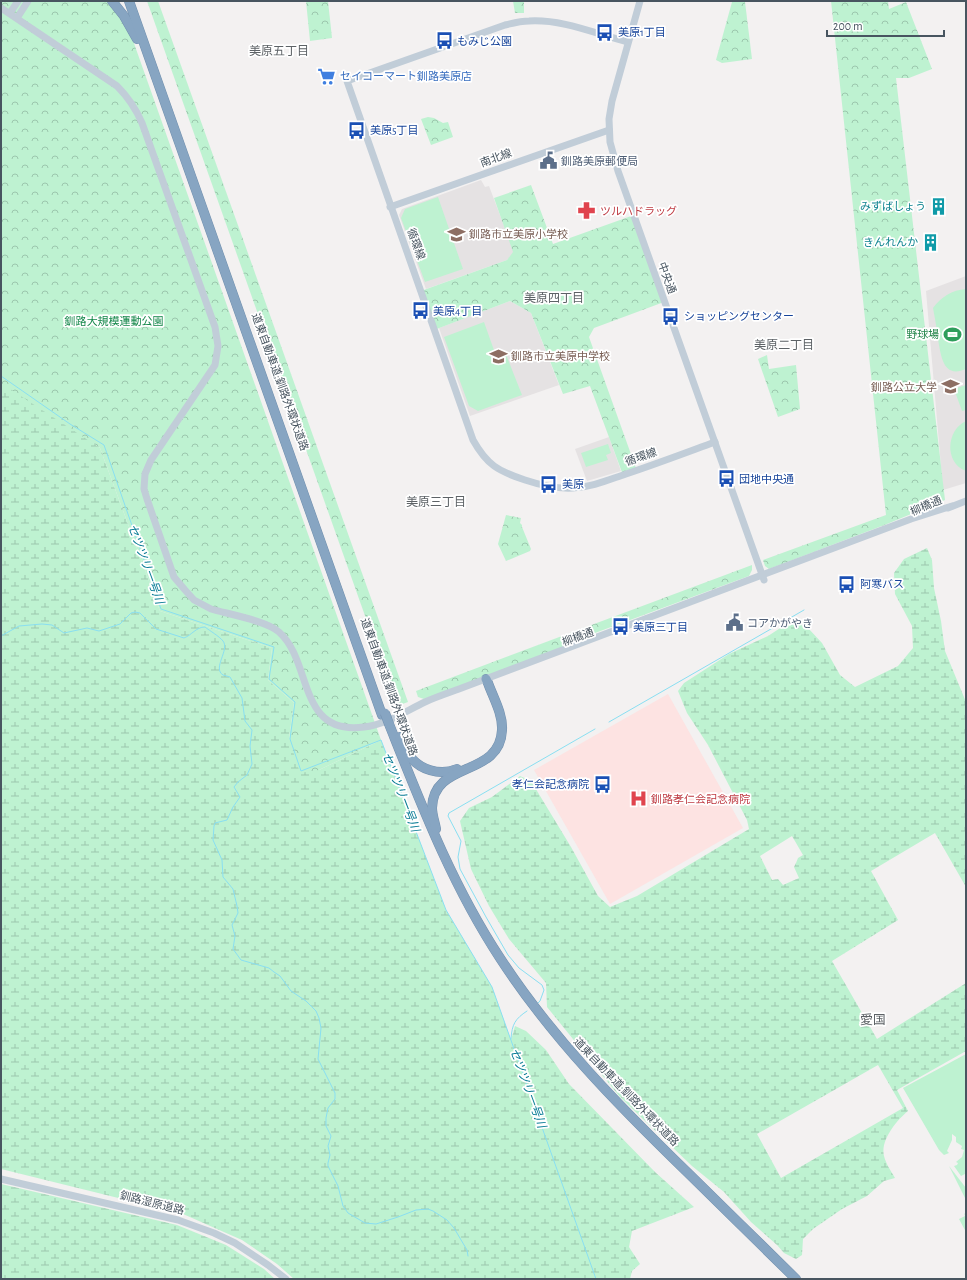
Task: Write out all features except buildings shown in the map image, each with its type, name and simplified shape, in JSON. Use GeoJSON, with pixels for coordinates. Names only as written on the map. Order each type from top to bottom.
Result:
{"type":"FeatureCollection","features":[{"type":"Feature","properties":{"kind":"highway"},"geometry":{"type":"LineString","coordinates":[[112,1],[124,16],[137,38],[156,80]]}},
{"type":"Feature","properties":{"kind":"highway","name":"道東自動車道;釧路外環状道路"},"geometry":{"type":"LineString","coordinates":[[128,1],[386,713],[426,829],[453,885],[496,960],[520,995],[564,1050],[601,1093],[790,1279]]}},
{"type":"Feature","properties":{"kind":"highway","name":"道東自動車道;釧路外環状道路"},"geometry":{"type":"LineString","coordinates":[[132,1],[386,713]]}},
{"type":"Feature","properties":{"kind":"highway"},"geometry":{"type":"LineString","coordinates":[[389,723],[409,756],[423,768],[431,771],[446,772],[479,760],[490,751],[495,744],[498,731],[496,717],[486,682]]}},
{"type":"Feature","properties":{"kind":"highway"},"geometry":{"type":"LineString","coordinates":[[457,883],[436,829],[432,808],[437,790],[442,783],[454,774],[480,763],[493,754],[499,746],[502,724],[486,682]]}},
{"type":"Feature","properties":{"kind":"highway","name":"道東自動車道;釧路外環状道路"},"geometry":{"type":"LineString","coordinates":[[389,723],[430,827],[457,883],[478,922],[503,963],[524,993],[576,1059],[634,1121],[796,1279]]}},
{"type":"Feature","properties":{"kind":"street"},"geometry":{"type":"LineString","coordinates":[[10,13],[18,1]]}},
{"type":"Feature","properties":{"kind":"street"},"geometry":{"type":"LineString","coordinates":[[16,18],[28,1]]}},
{"type":"Feature","properties":{"kind":"street","name":"中央通"},"geometry":{"type":"LineString","coordinates":[[640,1],[612,101],[609,130],[610,142],[618,171],[763,578]]}},
{"type":"Feature","properties":{"kind":"street","name":"柳橋通"},"geometry":{"type":"LineString","coordinates":[[1,8],[117,86],[134,106],[142,123],[215,327],[218,346],[215,365],[151,460],[147,467],[144,480],[147,499],[174,577],[188,594],[202,606],[268,625],[280,632],[292,648],[313,704],[323,717],[331,722],[348,728],[374,725],[416,707],[426,705],[763,578],[926,519],[966,501]]}},
{"type":"Feature","properties":{"kind":"street","name":"循環線"},"geometry":{"type":"LineString","coordinates":[[628,42],[552,22],[516,22],[347,81],[390,207],[474,440],[480,452],[491,464],[506,474],[550,486],[562,488],[589,486],[608,481],[715,442]]}},
{"type":"Feature","properties":{"kind":"street","name":"南北線"},"geometry":{"type":"LineString","coordinates":[[390,207],[609,130]]}},
{"type":"Feature","properties":{"kind":"street","name":"釧路湿原道路"},"geometry":{"type":"LineString","coordinates":[[1,1179],[183,1222],[235,1243],[286,1279]]}},
{"type":"Feature","properties":{"kind":"shaded area","name":"釧路市立美原小学校"},"geometry":{"type":"Polygon","coordinates":[[[481,180],[485,187],[489,186],[514,252],[507,260],[426,289],[399,215],[402,209],[481,180]]]}},
{"type":"Feature","properties":{"kind":"shaded area","name":"釧路公立大学"},"geometry":{"type":"Polygon","coordinates":[[[966,276],[966,483],[943,490],[926,291],[966,276]]]}},
{"type":"Feature","properties":{"kind":"shaded area","name":"釧路市立美原中学校"},"geometry":{"type":"Polygon","coordinates":[[[510,301],[531,313],[559,385],[470,416],[439,328],[510,301]]]}},
{"type":"Feature","properties":{"kind":"shaded area"},"geometry":{"type":"Polygon","coordinates":[[[609,437],[621,471],[587,481],[575,449],[609,437]]]}},
{"type":"Feature","properties":{"kind":"shaded area","name":"釧路孝仁会記念病院"},"geometry":{"type":"Polygon","coordinates":[[[668,694],[743,828],[610,904],[534,770],[668,694]]]}},
{"type":"Feature","properties":{"kind":"green space","name":"釧路大規模運動公園"},"geometry":{"type":"Polygon","coordinates":[[[1,1],[119,1],[381,740],[319,770],[300,773],[289,739],[294,703],[268,680],[272,648],[160,611],[100,448],[1,383],[1,1]]]}},
{"type":"Feature","properties":{"kind":"green space"},"geometry":{"type":"Polygon","coordinates":[[[147,1],[158,1],[408,702],[397,706],[147,1]]]}},
{"type":"Feature","properties":{"kind":"green space"},"geometry":{"type":"Polygon","coordinates":[[[306,1],[328,1],[332,38],[310,41],[306,1]]]}},
{"type":"Feature","properties":{"kind":"green space"},"geometry":{"type":"Polygon","coordinates":[[[513,1],[524,1],[524,13],[515,13],[513,1]]]}},
{"type":"Feature","properties":{"kind":"green space"},"geometry":{"type":"Polygon","coordinates":[[[831,1],[888,1],[889,9],[906,2],[932,69],[909,78],[896,78],[945,500],[769,569],[765,566],[763,560],[886,515],[831,1]]]}},
{"type":"Feature","properties":{"kind":"green space"},"geometry":{"type":"Polygon","coordinates":[[[732,2],[745,2],[752,59],[722,63],[716,60],[732,2]]]}},
{"type":"Feature","properties":{"kind":"green space"},"geometry":{"type":"Polygon","coordinates":[[[428,117],[434,118],[443,123],[448,122],[453,137],[431,145],[421,119],[428,117]]]}},
{"type":"Feature","properties":{"kind":"green space"},"geometry":{"type":"Polygon","coordinates":[[[531,185],[553,244],[634,215],[664,302],[594,328],[589,337],[637,471],[623,475],[590,386],[563,394],[531,313],[510,301],[434,330],[421,291],[507,260],[513,252],[494,198],[531,185]]]}},
{"type":"Feature","properties":{"kind":"green space"},"geometry":{"type":"Polygon","coordinates":[[[438,197],[463,269],[425,282],[401,218],[405,209],[438,197]]]}},
{"type":"Feature","properties":{"kind":"green space","name":"野球場"},"geometry":{"type":"Polygon","coordinates":[[[966,289],[966,369],[952,371],[944,364],[942,359],[933,308],[947,295],[966,289]]]}},
{"type":"Feature","properties":{"kind":"green space"},"geometry":{"type":"Polygon","coordinates":[[[484,322],[495,353],[501,351],[505,352],[522,395],[478,411],[469,406],[444,337],[484,322]]]}},
{"type":"Feature","properties":{"kind":"green space"},"geometry":{"type":"Polygon","coordinates":[[[767,355],[769,369],[796,365],[800,409],[778,417],[758,359],[767,355]]]}},
{"type":"Feature","properties":{"kind":"green space"},"geometry":{"type":"Polygon","coordinates":[[[1,377],[100,448],[160,611],[272,648],[268,680],[294,703],[289,739],[319,770],[381,740],[446,910],[492,987],[511,1040],[515,1026],[526,1031],[546,1050],[569,1084],[655,1172],[694,1207],[632,1231],[629,1247],[640,1264],[632,1271],[630,1279],[294,1279],[277,1264],[242,1240],[183,1214],[1,1169],[1,377]]]}},
{"type":"Feature","properties":{"kind":"green space"},"geometry":{"type":"Polygon","coordinates":[[[966,385],[966,410],[962,411],[954,389],[966,385]]]}},
{"type":"Feature","properties":{"kind":"green space"},"geometry":{"type":"Polygon","coordinates":[[[966,421],[966,471],[959,467],[954,461],[950,446],[954,431],[959,425],[966,421]]]}},
{"type":"Feature","properties":{"kind":"green space"},"geometry":{"type":"Polygon","coordinates":[[[608,444],[611,453],[606,455],[608,460],[586,467],[581,453],[608,444]]]}},
{"type":"Feature","properties":{"kind":"green space"},"geometry":{"type":"Polygon","coordinates":[[[506,515],[521,518],[520,523],[531,549],[530,551],[506,561],[498,544],[506,515]]]}},
{"type":"Feature","properties":{"kind":"green space"},"geometry":{"type":"Polygon","coordinates":[[[927,548],[932,560],[934,588],[941,621],[945,651],[966,702],[966,887],[935,833],[871,871],[898,920],[832,961],[877,1039],[966,983],[966,1051],[897,1090],[908,1111],[890,1131],[883,1150],[886,1162],[895,1178],[884,1181],[867,1196],[842,1209],[813,1229],[803,1239],[802,1255],[796,1259],[784,1253],[751,1222],[724,1192],[692,1166],[620,1097],[547,1007],[546,983],[509,939],[489,906],[471,869],[460,821],[469,808],[492,797],[520,776],[531,781],[571,847],[598,896],[610,907],[637,896],[749,829],[747,820],[708,745],[687,713],[678,691],[684,683],[729,654],[768,636],[791,621],[808,628],[822,643],[840,675],[855,687],[898,666],[913,648],[912,626],[895,594],[894,573],[904,559],[927,548]],[[792,836],[760,856],[772,880],[778,879],[783,885],[799,878],[794,867],[798,858],[803,855],[792,836]],[[878,1065],[757,1134],[781,1178],[903,1108],[878,1065]]]}},
{"type":"Feature","properties":{"kind":"green space"},"geometry":{"type":"Polygon","coordinates":[[[752,565],[752,570],[749,576],[576,640],[573,639],[570,633],[752,565]]]}},
{"type":"Feature","properties":{"kind":"green space"},"geometry":{"type":"Polygon","coordinates":[[[562,636],[564,642],[562,648],[424,699],[418,697],[416,691],[562,636]]]}},
{"type":"Feature","properties":{"kind":"green space"},"geometry":{"type":"Polygon","coordinates":[[[966,1054],[966,1175],[961,1176],[954,1166],[957,1165],[958,1163],[956,1162],[962,1157],[964,1150],[961,1149],[962,1146],[956,1142],[956,1137],[952,1134],[952,1140],[947,1151],[949,1153],[944,1155],[939,1150],[903,1088],[966,1054]]]}},
{"type":"Feature","properties":{"kind":"green space"},"geometry":{"type":"Polygon","coordinates":[[[949,1166],[966,1188],[966,1198],[965,1198],[949,1166]]]}},
{"type":"Feature","properties":{"kind":"green space"},"geometry":{"type":"Polygon","coordinates":[[[1,1184],[177,1225],[226,1245],[264,1269],[275,1279],[1,1279],[1,1184]]]}},
{"type":"Feature","properties":{"kind":"green space"},"geometry":{"type":"Polygon","coordinates":[[[964,1213],[966,1215],[966,1232],[959,1219],[965,1216],[964,1213]]]}},
{"type":"Feature","properties":{"kind":"waterway","name":"セツツリ一号川"},"geometry":{"type":"LineString","coordinates":[[1,376],[70,424],[104,445],[161,609],[274,647],[269,679],[295,702],[290,739],[301,771],[381,740],[446,910],[492,987],[596,1279]]}},
{"type":"Feature","properties":{"kind":"waterway"},"geometry":{"type":"LineString","coordinates":[[609,722],[804,610]]}},
{"type":"Feature","properties":{"kind":"waterway"},"geometry":{"type":"LineString","coordinates":[[1,636],[19,626],[42,624],[52,625],[64,633],[87,628],[99,631],[120,624],[131,613],[135,612],[140,613],[156,629],[184,638],[199,628],[205,627],[223,641],[225,645],[219,668],[220,672],[223,675],[230,677],[242,698],[245,721],[252,730],[250,746],[252,764],[247,775],[234,787],[240,797],[227,820],[215,823],[214,826],[213,840],[222,860],[223,877],[233,889],[237,906],[238,913],[232,925],[235,936],[233,949],[241,960],[269,968],[280,976],[291,991],[306,1001],[316,1011],[321,1028],[318,1059],[335,1093],[335,1099],[328,1108],[326,1118],[326,1126],[331,1136],[328,1146],[330,1155],[328,1166],[338,1186],[343,1206],[348,1213],[365,1223],[376,1224],[416,1210],[428,1209],[447,1220],[454,1228],[467,1250],[468,1256]]}},
{"type":"Feature","properties":{"kind":"waterway"},"geometry":{"type":"LineString","coordinates":[[537,1004],[540,1001],[544,990],[542,985],[519,968],[508,955],[486,917],[460,869],[458,857],[461,841],[448,816],[449,813],[595,729]]}},
{"type":"Feature","properties":{"kind":"waterway"},"geometry":{"type":"LineString","coordinates":[[511,1039],[512,1029],[515,1022],[527,1011]]}},
{"type":"Feature","properties":{"kind":"place","name":"美原1丁目"},"geometry":{"type":"Point","coordinates":[605,32]}},
{"type":"Feature","properties":{"kind":"place","name":"もみじ公園"},"geometry":{"type":"Point","coordinates":[444,41]}},
{"type":"Feature","properties":{"kind":"place","name":"セイコーマート釧路美原店"},"geometry":{"type":"Point","coordinates":[327,76]}},
{"type":"Feature","properties":{"kind":"place","name":"美原5丁目"},"geometry":{"type":"Point","coordinates":[357,130]}},
{"type":"Feature","properties":{"kind":"place","name":"釧路美原郵便局"},"geometry":{"type":"Point","coordinates":[548,161]}},
{"type":"Feature","properties":{"kind":"place","name":"みずばしょう"},"geometry":{"type":"Point","coordinates":[939,206]}},
{"type":"Feature","properties":{"kind":"place","name":"ツルハドラッグ"},"geometry":{"type":"Point","coordinates":[587,211]}},
{"type":"Feature","properties":{"kind":"place","name":"釧路市立美原小学校"},"geometry":{"type":"Point","coordinates":[456,234]}},
{"type":"Feature","properties":{"kind":"place","name":"きんれんか"},"geometry":{"type":"Point","coordinates":[931,242]}},
{"type":"Feature","properties":{"kind":"place","name":"美原4丁目"},"geometry":{"type":"Point","coordinates":[420,311]}},
{"type":"Feature","properties":{"kind":"place","name":"ショッピングセンター"},"geometry":{"type":"Point","coordinates":[671,316]}},
{"type":"Feature","properties":{"kind":"place","name":"野球場"},"geometry":{"type":"Point","coordinates":[952,334]}},
{"type":"Feature","properties":{"kind":"place","name":"釧路市立美原中学校"},"geometry":{"type":"Point","coordinates":[498,356]}},
{"type":"Feature","properties":{"kind":"place","name":"釧路公立大学"},"geometry":{"type":"Point","coordinates":[950,387]}},
{"type":"Feature","properties":{"kind":"place","name":"団地中央通"},"geometry":{"type":"Point","coordinates":[726,479]}},
{"type":"Feature","properties":{"kind":"place","name":"美原"},"geometry":{"type":"Point","coordinates":[549,484]}},
{"type":"Feature","properties":{"kind":"place","name":"阿寒バス"},"geometry":{"type":"Point","coordinates":[847,584]}},
{"type":"Feature","properties":{"kind":"place","name":"コアかがやき"},"geometry":{"type":"Point","coordinates":[734,623]}},
{"type":"Feature","properties":{"kind":"place","name":"美原三丁目"},"geometry":{"type":"Point","coordinates":[620,627]}},
{"type":"Feature","properties":{"kind":"place","name":"孝仁会記念病院"},"geometry":{"type":"Point","coordinates":[602,784]}},
{"type":"Feature","properties":{"kind":"place","name":"釧路孝仁会記念病院"},"geometry":{"type":"Point","coordinates":[638,799]}},
{"type":"Feature","properties":{"kind":"district","name":"美原五丁目"},"geometry":{"type":"Point","coordinates":[279,51]}},
{"type":"Feature","properties":{"kind":"district","name":"美原四丁目"},"geometry":{"type":"Point","coordinates":[554,298]}},
{"type":"Feature","properties":{"kind":"district","name":"美原二丁目"},"geometry":{"type":"Point","coordinates":[784,345]}},
{"type":"Feature","properties":{"kind":"district","name":"美原三丁目"},"geometry":{"type":"Point","coordinates":[436,502]}},
{"type":"Feature","properties":{"kind":"district","name":"愛国"},"geometry":{"type":"Point","coordinates":[873,1020]}}]}
